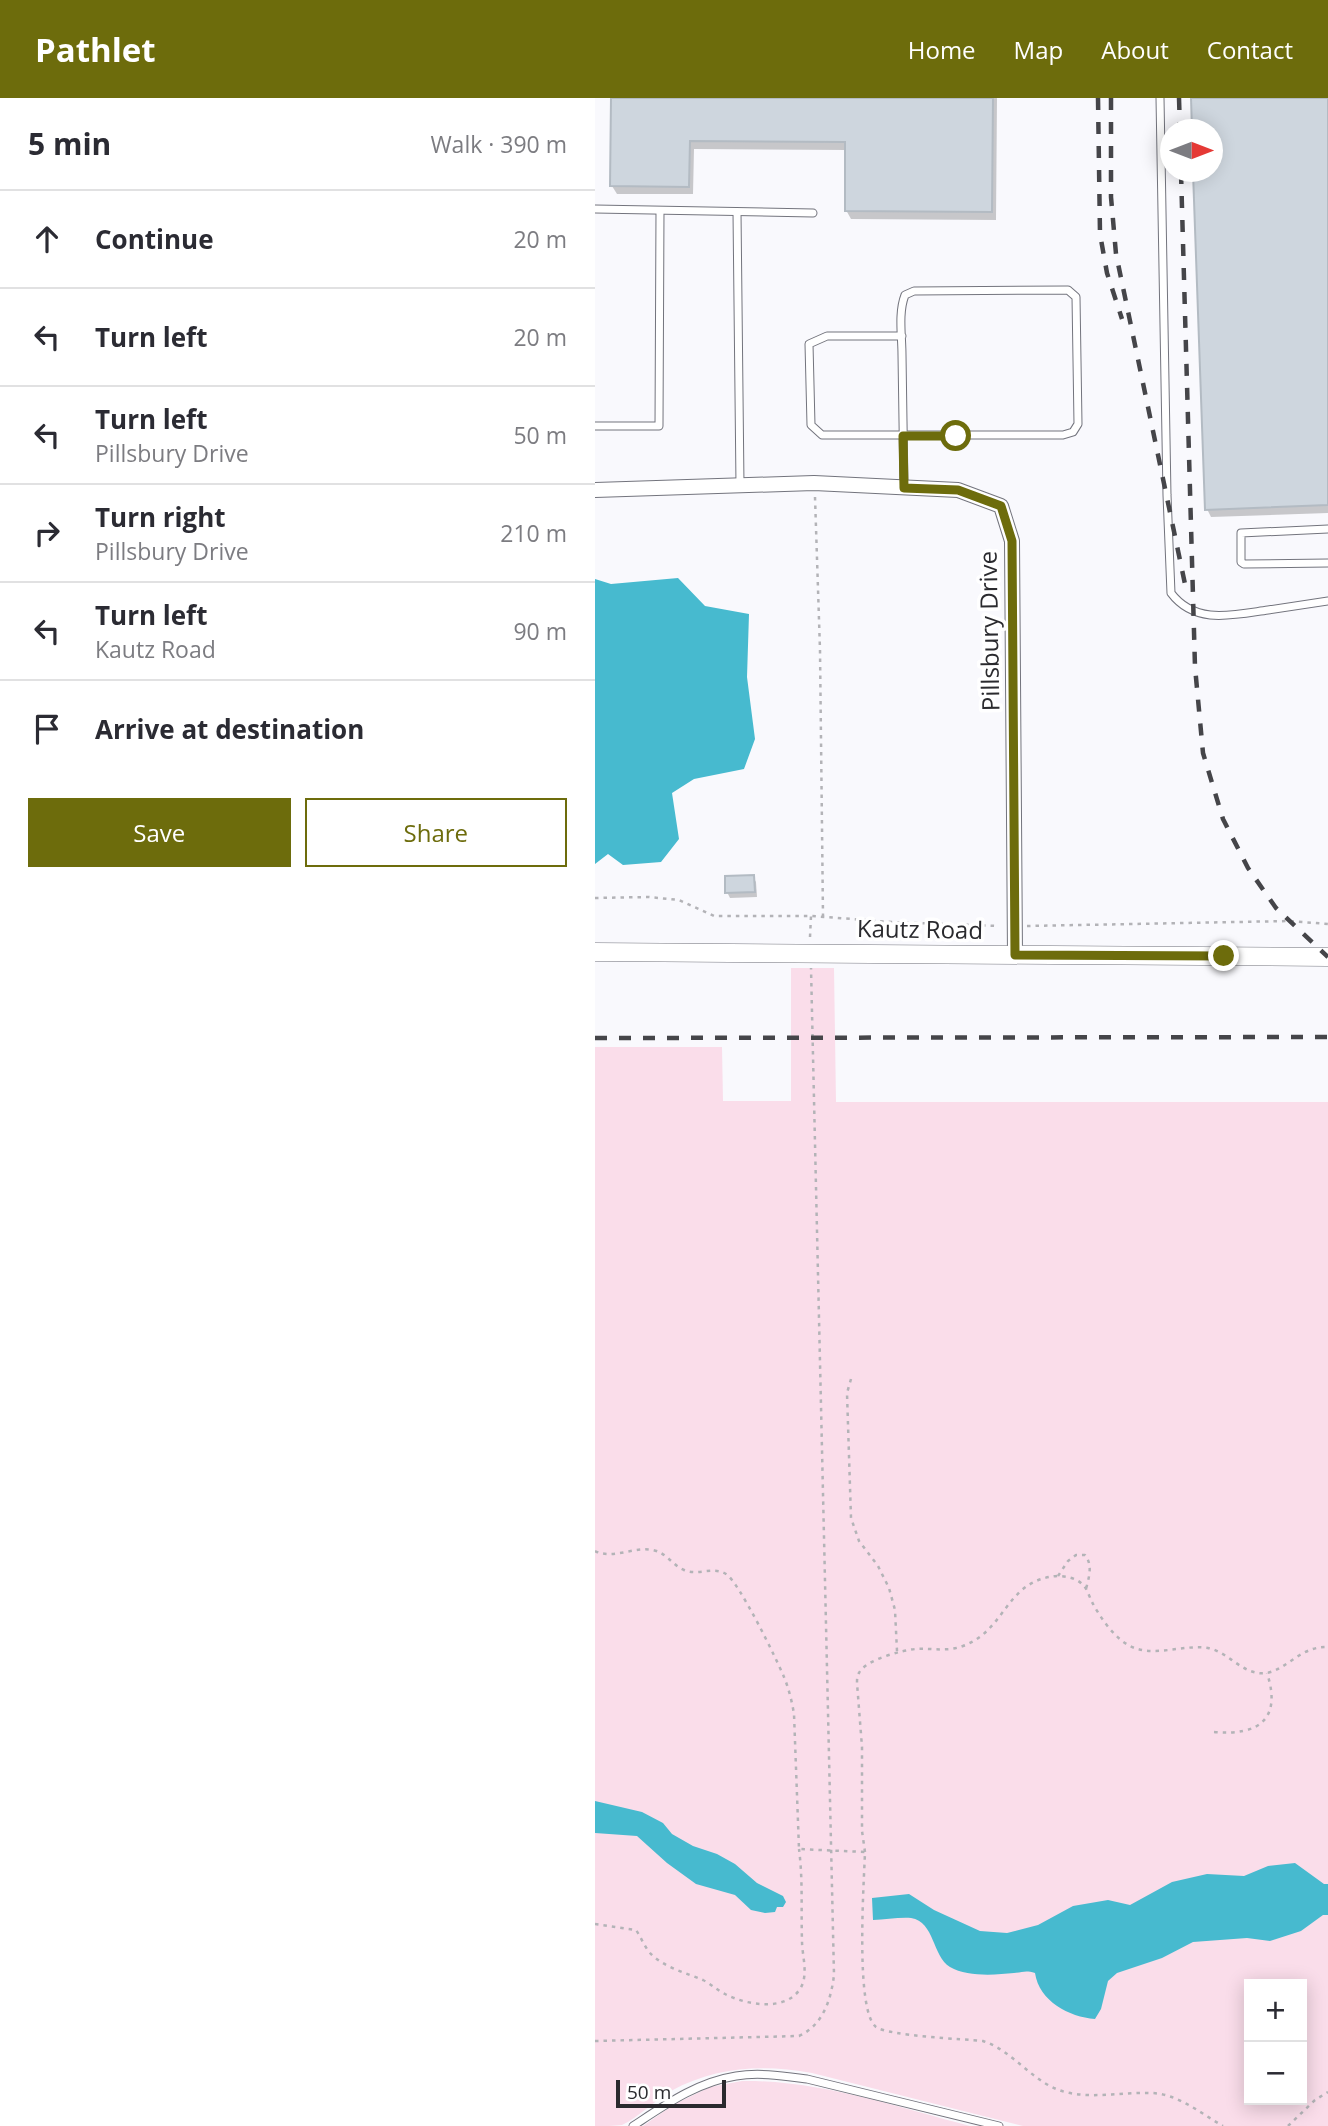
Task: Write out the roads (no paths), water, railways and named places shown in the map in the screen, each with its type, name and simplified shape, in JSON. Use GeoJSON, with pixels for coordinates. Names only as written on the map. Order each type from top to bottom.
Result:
{"type":"FeatureCollection","features":[{"type":"Feature","properties":{"kind":"street","name":"Pillsbury Drive"},"geometry":{"type":"LineString","coordinates":[[595,490],[814,483],[958,490],[1001,506],[1012,541],[1015,955]]}},
{"type":"Feature","properties":{"kind":"street","name":"Kautz Road"},"geometry":{"type":"LineString","coordinates":[[595,953],[1328,957]]}},
{"type":"Feature","properties":{"kind":"lane"},"geometry":{"type":"LineString","coordinates":[[1160,98],[1166,481],[1171,593],[1180,604],[1190,610],[1218,617],[1328,601]]}},
{"type":"Feature","properties":{"kind":"lane"},"geometry":{"type":"LineString","coordinates":[[595,209],[813,213]]}},
{"type":"Feature","properties":{"kind":"lane"},"geometry":{"type":"LineString","coordinates":[[595,426],[659,426],[660,211]]}},
{"type":"Feature","properties":{"kind":"lane"},"geometry":{"type":"LineString","coordinates":[[737,212],[740,485]]}},
{"type":"Feature","properties":{"kind":"lane"},"geometry":{"type":"LineString","coordinates":[[902,337],[827,337],[809,344],[811,425],[816,432],[822,435],[903,436],[1063,435],[1073,432],[1078,424],[1076,297],[1068,290],[914,291],[905,295],[902,305],[903,436],[904,488]]}},
{"type":"Feature","properties":{"kind":"lane"},"geometry":{"type":"LineString","coordinates":[[1328,529],[1241,533],[1241,562],[1251,565],[1328,563]]}},
{"type":"Feature","properties":{"kind":"lane"},"geometry":{"type":"LineString","coordinates":[[633,2126],[703,2084],[750,2075],[807,2079],[999,2126]]}},
{"type":"Feature","properties":{"kind":"water"},"geometry":{"type":"Polygon","coordinates":[[[678,578],[705,606],[749,614],[747,677],[755,739],[744,769],[694,779],[672,793],[679,839],[661,862],[623,865],[608,854],[595,864],[595,579],[611,584],[678,578]]]}},
{"type":"Feature","properties":{"kind":"water"},"geometry":{"type":"Polygon","coordinates":[[[595,1801],[642,1812],[663,1823],[672,1834],[693,1846],[717,1854],[735,1864],[757,1883],[783,1896],[786,1902],[783,1907],[777,1907],[775,1912],[751,1910],[735,1895],[696,1884],[637,1836],[595,1833],[595,1801]]]}},
{"type":"Feature","properties":{"kind":"water"},"geometry":{"type":"Polygon","coordinates":[[[1295,1863],[1324,1884],[1328,1884],[1328,1915],[1323,1915],[1301,1931],[1270,1941],[1247,1938],[1193,1942],[1162,1958],[1117,1973],[1108,1981],[1101,2009],[1095,2019],[1075,2015],[1057,2006],[1042,1992],[1035,1973],[1027,1971],[981,1975],[950,1967],[944,1962],[925,1926],[919,1921],[911,1918],[873,1920],[872,1898],[909,1894],[934,1910],[980,1931],[1007,1933],[1038,1925],[1073,1906],[1108,1900],[1130,1905],[1172,1882],[1207,1874],[1244,1876],[1268,1866],[1295,1863]]]}},
{"type":"Feature","properties":{"kind":"railway"},"geometry":{"type":"LineString","coordinates":[[1098,98],[1100,234],[1107,273],[1122,319]]}},
{"type":"Feature","properties":{"kind":"railway"},"geometry":{"type":"LineString","coordinates":[[1111,98],[1111,197],[1116,254],[1185,584]]}},
{"type":"Feature","properties":{"kind":"railway"},"geometry":{"type":"LineString","coordinates":[[1179,98],[1180,119]]}},
{"type":"Feature","properties":{"kind":"railway"},"geometry":{"type":"LineString","coordinates":[[1181,182],[1195,667],[1203,753],[1223,819],[1248,868],[1276,908],[1328,957]]}},
{"type":"Feature","properties":{"kind":"railway"},"geometry":{"type":"LineString","coordinates":[[595,1038],[1328,1037]]}}]}
